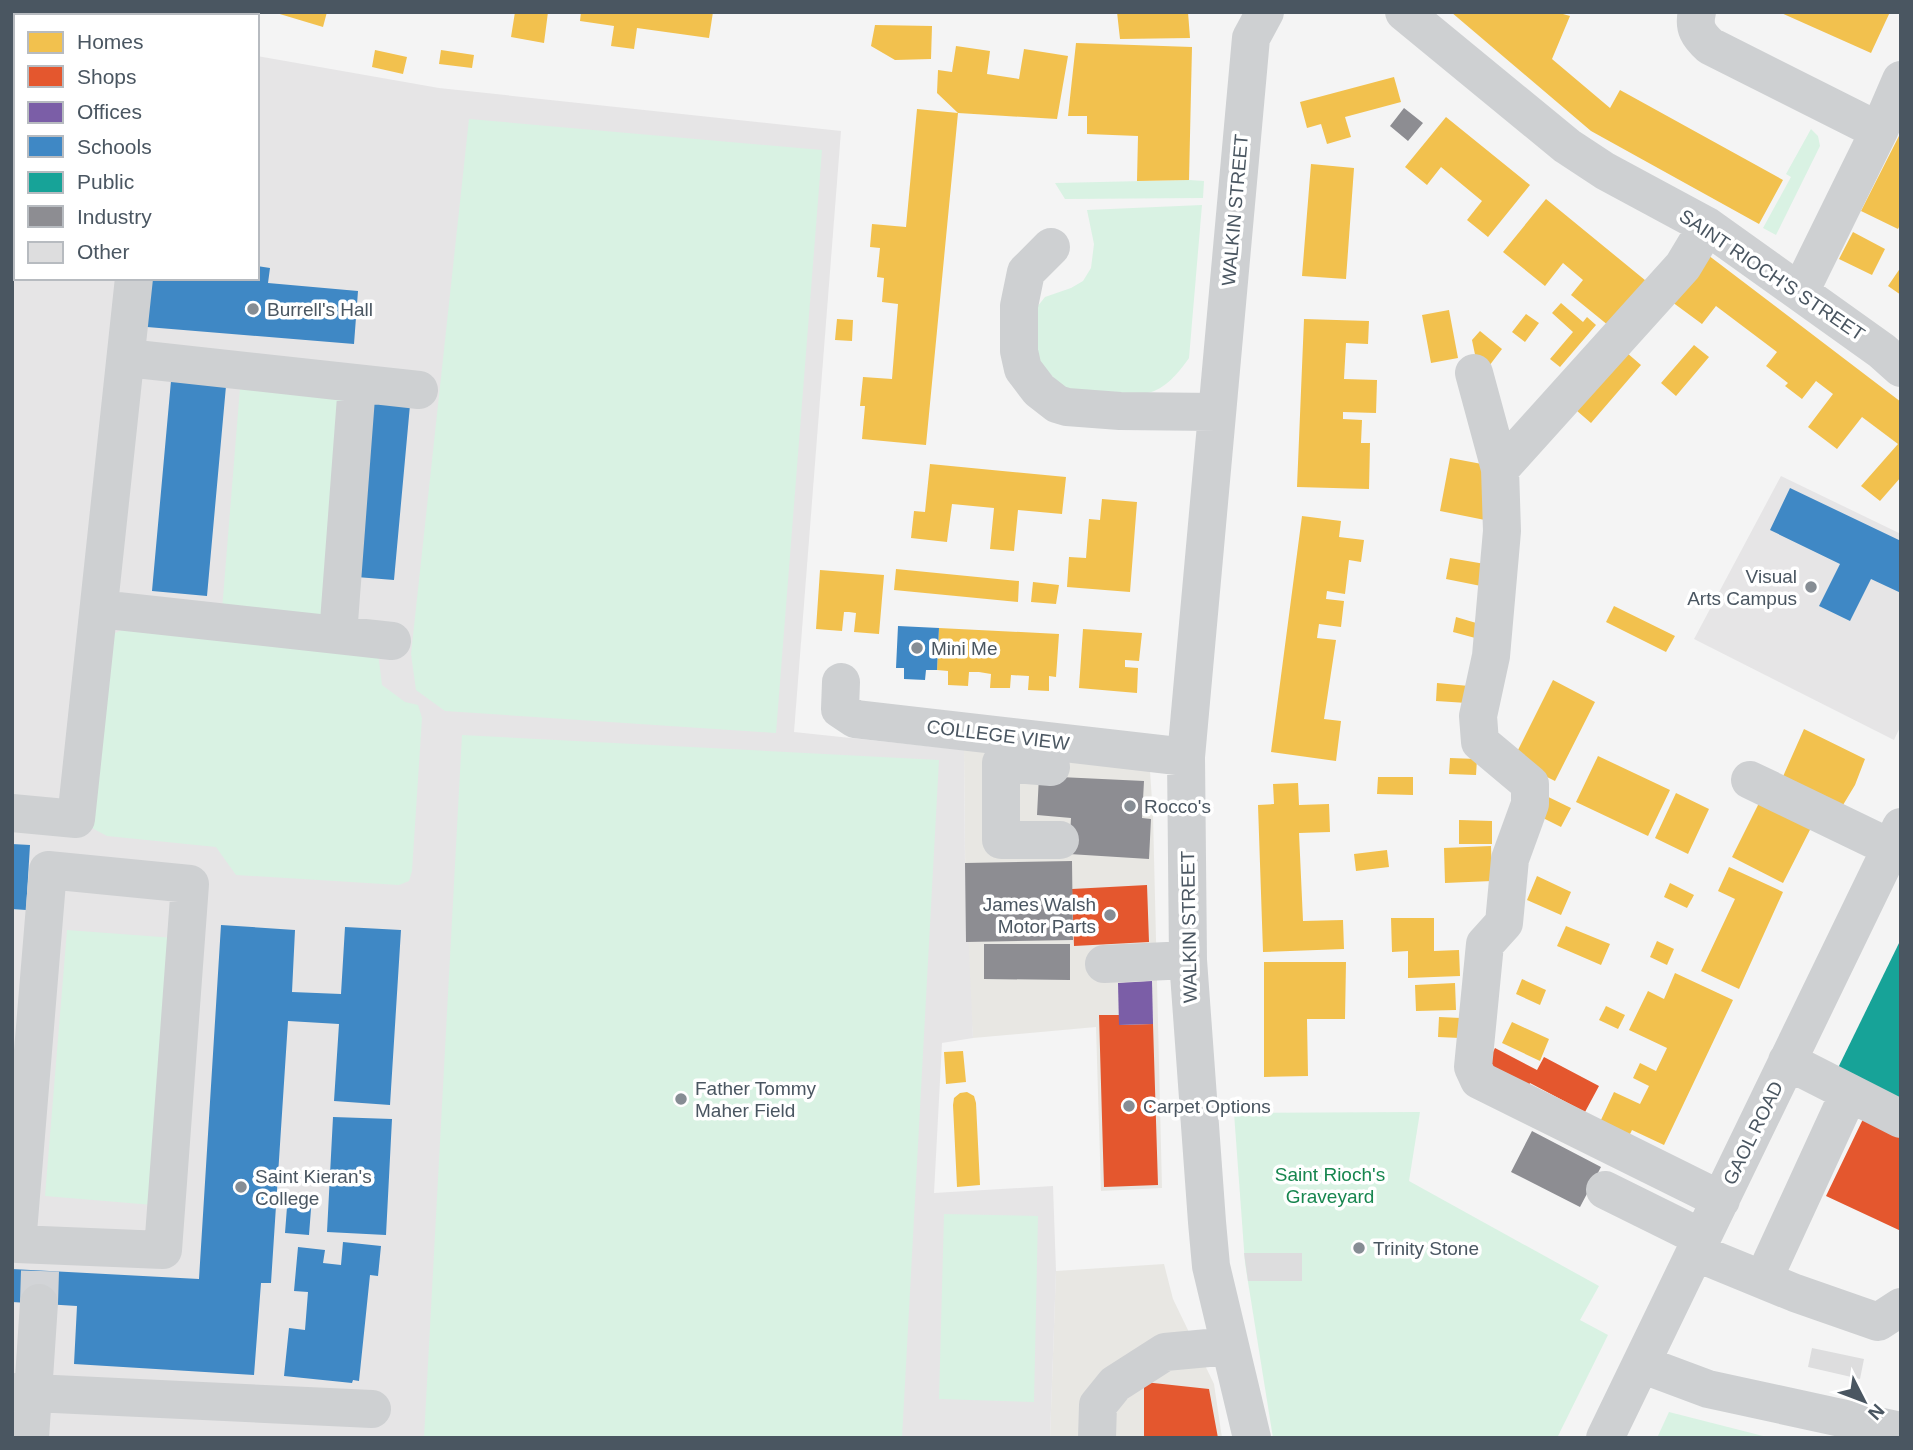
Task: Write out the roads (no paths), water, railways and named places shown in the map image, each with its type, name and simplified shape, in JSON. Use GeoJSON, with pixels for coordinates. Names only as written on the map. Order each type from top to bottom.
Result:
{"type":"FeatureCollection","features":[{"type":"Feature","properties":{"kind":"street","name":"WALKIN STREET"},"geometry":{"type":"LineString","coordinates":[[1252,1438],[1212,1266],[1207,1222],[1188,960],[1186,768],[1251,38],[1265,12]]}},
{"type":"Feature","properties":{"kind":"street","name":"SAINT RIOCH'S STREET"},"geometry":{"type":"LineString","coordinates":[[1404,12],[1567,146],[1605,171],[1707,226],[1882,351],[1901,368]]}},
{"type":"Feature","properties":{"kind":"street"},"geometry":{"type":"LineString","coordinates":[[1697,12],[1694,22],[1699,37],[1710,46],[1879,131]]}},
{"type":"Feature","properties":{"kind":"street"},"geometry":{"type":"LineString","coordinates":[[1800,292],[1901,80]]}},
{"type":"Feature","properties":{"kind":"street"},"geometry":{"type":"LineString","coordinates":[[1500,469],[1683,266],[1707,226]]}},
{"type":"Feature","properties":{"kind":"street"},"geometry":{"type":"LineString","coordinates":[[1051,247],[1026,272],[1019,306],[1019,351],[1023,369],[1039,390],[1057,404],[1068,407],[1119,411],[1217,412]]}},
{"type":"Feature","properties":{"kind":"street"},"geometry":{"type":"LineString","coordinates":[[74,872],[76,820],[134,280]]}},
{"type":"Feature","properties":{"kind":"street"},"geometry":{"type":"LineString","coordinates":[[127,358],[419,390]]}},
{"type":"Feature","properties":{"kind":"street"},"geometry":{"type":"LineString","coordinates":[[1474,373],[1500,469],[1502,531],[1490,656],[1478,716],[1480,742],[1530,784],[1530,804],[1510,859],[1504,923],[1485,944],[1473,1068],[1479,1080],[1721,1200]]}},
{"type":"Feature","properties":{"kind":"street"},"geometry":{"type":"LineString","coordinates":[[338,635],[357,384]]}},
{"type":"Feature","properties":{"kind":"street"},"geometry":{"type":"LineString","coordinates":[[100,609],[393,641]]}},
{"type":"Feature","properties":{"kind":"street","name":"COLLEGE VIEW"},"geometry":{"type":"LineString","coordinates":[[841,682],[840,709],[855,719],[1186,768]]}},
{"type":"Feature","properties":{"kind":"street"},"geometry":{"type":"LineString","coordinates":[[1060,840],[1001,840],[1001,763],[1186,768]]}},
{"type":"Feature","properties":{"kind":"street"},"geometry":{"type":"LineString","coordinates":[[1750,780],[1896,837]]}},
{"type":"Feature","properties":{"kind":"street"},"geometry":{"type":"LineString","coordinates":[[12,813],[76,820]]}},
{"type":"Feature","properties":{"kind":"street","name":"GAOL ROAD"},"geometry":{"type":"LineString","coordinates":[[1605,1438],[1896,837]]}},
{"type":"Feature","properties":{"kind":"street"},"geometry":{"type":"LineString","coordinates":[[30,1438],[22,1392],[40,1273],[17,1244],[48,870],[190,884],[163,1250],[40,1273]]}},
{"type":"Feature","properties":{"kind":"street"},"geometry":{"type":"LineString","coordinates":[[1104,964],[1188,960]]}},
{"type":"Feature","properties":{"kind":"street"},"geometry":{"type":"LineString","coordinates":[[1787,1061],[1901,1119]]}},
{"type":"Feature","properties":{"kind":"street"},"geometry":{"type":"LineString","coordinates":[[1763,1280],[1849,1093]]}},
{"type":"Feature","properties":{"kind":"street"},"geometry":{"type":"LineString","coordinates":[[1605,1190],[1763,1280],[1878,1322],[1901,1307]]}},
{"type":"Feature","properties":{"kind":"street"},"geometry":{"type":"LineString","coordinates":[[1097,1438],[1098,1405],[1115,1384],[1166,1352],[1230,1346]]}},
{"type":"Feature","properties":{"kind":"street"},"geometry":{"type":"LineString","coordinates":[[1641,1364],[1708,1389],[1901,1431]]}},
{"type":"Feature","properties":{"kind":"street"},"geometry":{"type":"LineString","coordinates":[[22,1392],[372,1409]]}},
{"type":"Feature","properties":{"kind":"tunnel"},"geometry":{"type":"LineString","coordinates":[[39,1303],[40,1271]]}},
{"type":"Feature","properties":{"kind":"place","name":"Burrell's Hall"},"geometry":{"type":"Point","coordinates":[253,309]}},
{"type":"Feature","properties":{"kind":"place","name":"Visual Arts Campus"},"geometry":{"type":"Point","coordinates":[1811,587]}},
{"type":"Feature","properties":{"kind":"place","name":"Mini Me"},"geometry":{"type":"Point","coordinates":[917,648]}},
{"type":"Feature","properties":{"kind":"place","name":"Rocco's"},"geometry":{"type":"Point","coordinates":[1130,806]}},
{"type":"Feature","properties":{"kind":"place","name":"James Walsh Motor Parts"},"geometry":{"type":"Point","coordinates":[1110,915]}},
{"type":"Feature","properties":{"kind":"place","name":"Father Tommy Maher Field"},"geometry":{"type":"Point","coordinates":[681,1099]}},
{"type":"Feature","properties":{"kind":"place","name":"Carpet Options"},"geometry":{"type":"Point","coordinates":[1129,1106]}},
{"type":"Feature","properties":{"kind":"place","name":"Saint Kieran's College"},"geometry":{"type":"Point","coordinates":[241,1187]}},
{"type":"Feature","properties":{"kind":"place","name":"Trinity Stone"},"geometry":{"type":"Point","coordinates":[1359,1248]}},
{"type":"Feature","properties":{"kind":"park label","name":"Saint Rioch's Graveyard"},"geometry":{"type":"Point","coordinates":[1330,1185]}}]}
